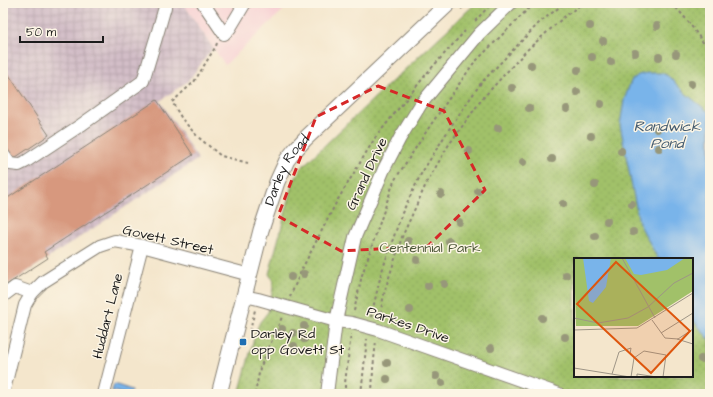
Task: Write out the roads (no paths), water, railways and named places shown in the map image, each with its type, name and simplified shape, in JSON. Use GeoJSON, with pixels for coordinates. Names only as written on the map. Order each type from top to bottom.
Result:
{"type":"FeatureCollection","features":[{"type":"Feature","properties":{"kind":"main road","name":"Darley Road"},"geometry":{"type":"LineString","coordinates":[[219,394],[251,298],[250,275],[261,230],[277,182],[287,160],[305,139],[454,7]]}},
{"type":"Feature","properties":{"kind":"street"},"geometry":{"type":"LineString","coordinates":[[3,154],[10,164],[19,165],[25,162],[143,81],[165,3]]}},
{"type":"Feature","properties":{"kind":"street"},"geometry":{"type":"LineString","coordinates":[[204,3],[224,34],[230,28],[245,3]]}},
{"type":"Feature","properties":{"kind":"street","name":"Grand Drive"},"geometry":{"type":"LineString","coordinates":[[327,394],[336,321],[355,237],[384,169],[400,138],[421,104],[478,34],[511,3]]}},
{"type":"Feature","properties":{"kind":"street","name":"Govett Street"},"geometry":{"type":"LineString","coordinates":[[3,394],[25,305],[32,293],[43,282],[100,246],[115,241],[142,246],[250,275]]}},
{"type":"Feature","properties":{"kind":"street","name":"Huddart Lane"},"geometry":{"type":"LineString","coordinates":[[104,394],[142,246]]}},
{"type":"Feature","properties":{"kind":"street"},"geometry":{"type":"LineString","coordinates":[[3,296],[15,287],[32,293]]}},
{"type":"Feature","properties":{"kind":"street","name":"Parkes Drive"},"geometry":{"type":"LineString","coordinates":[[251,298],[336,321],[373,328],[559,394]]}},
{"type":"Feature","properties":{"kind":"water","name":"Randwick Pond"},"geometry":{"type":"Polygon","coordinates":[[[647,73],[662,73],[668,76],[685,93],[710,113],[710,340],[693,320],[693,258],[657,258],[639,223],[620,125],[624,100],[631,81],[638,75],[647,73]]]}},
{"type":"Feature","properties":{"kind":"water"},"geometry":{"type":"Polygon","coordinates":[[[114,384],[132,390],[132,392],[126,394],[112,391],[114,384]]]}},
{"type":"Feature","properties":{"kind":"place","name":"Darley Rd opp Govett St"},"geometry":{"type":"Point","coordinates":[243,342]}},
{"type":"Feature","properties":{"kind":"park label","name":"Centennial Park"},"geometry":{"type":"Point","coordinates":[430,248]}}]}
